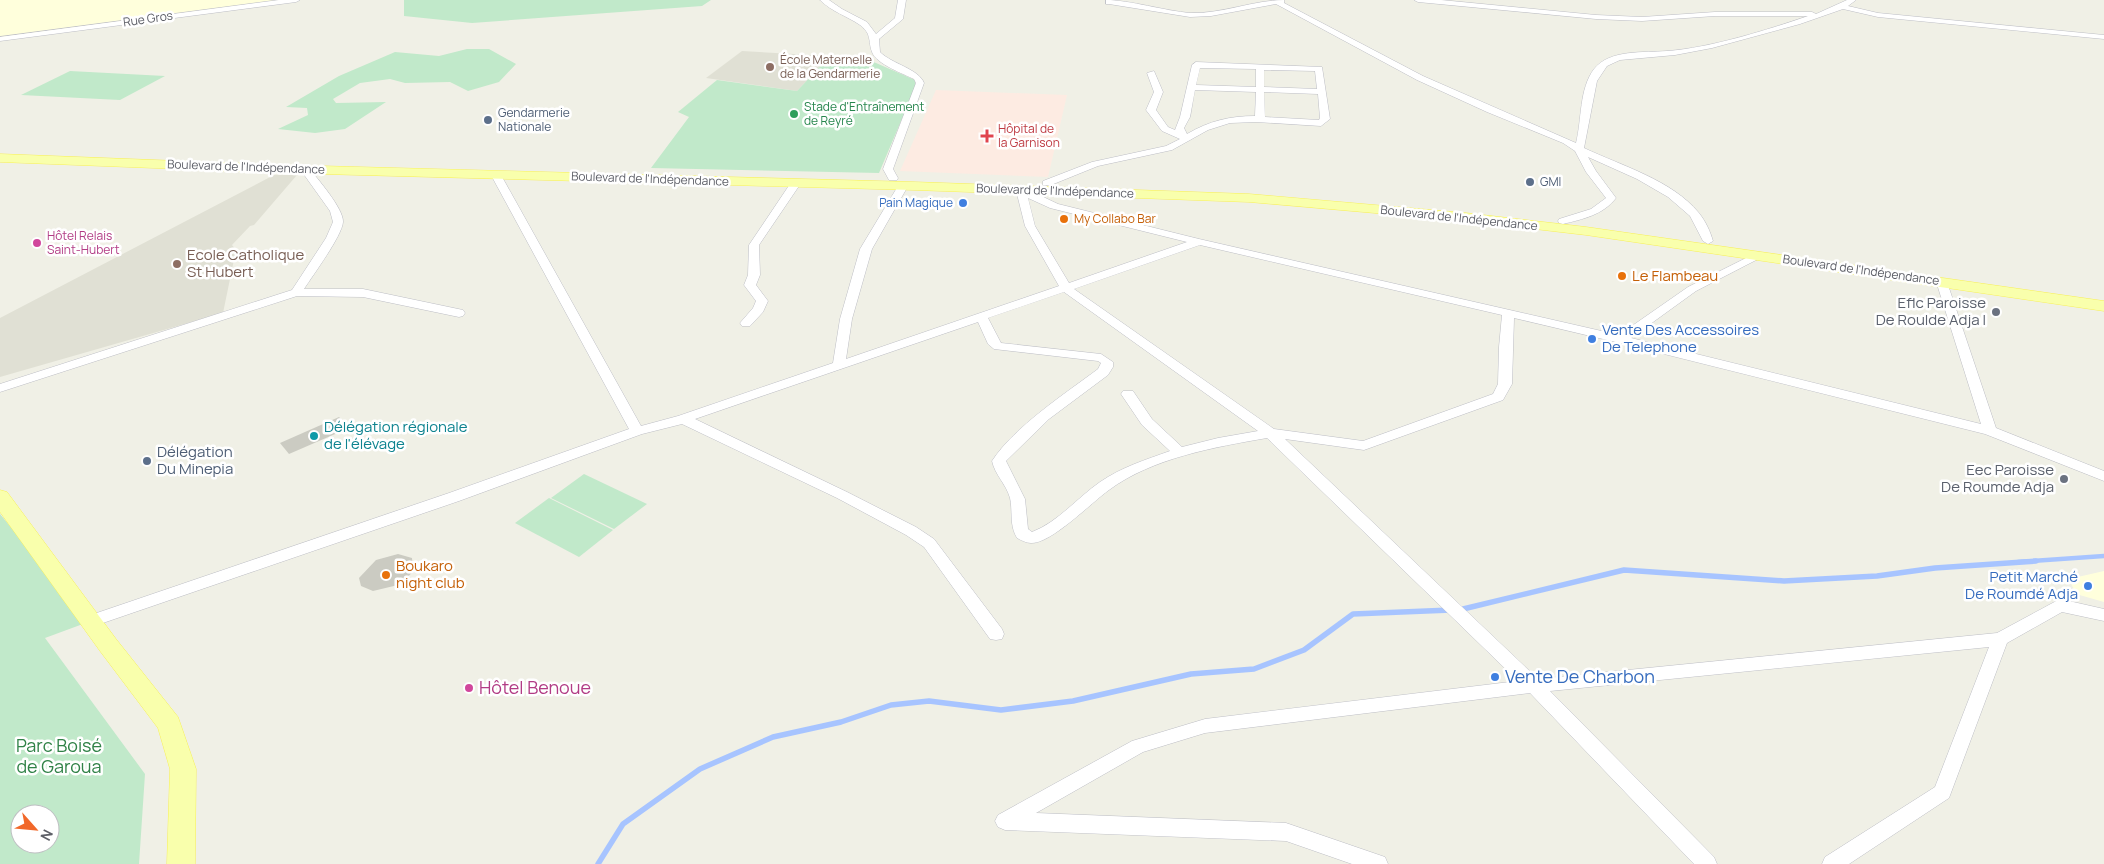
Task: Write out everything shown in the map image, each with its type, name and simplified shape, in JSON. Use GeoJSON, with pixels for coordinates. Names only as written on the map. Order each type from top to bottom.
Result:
{"type":"FeatureCollection","features":[{"type":"Feature","properties":{"kind":"main road","name":"Boulevard de l'Indépendance"},"geometry":{"type":"LineString","coordinates":[[0,152],[281,163],[898,182],[1024,190],[1248,198],[1466,217],[1586,231],[2104,306]]}},
{"type":"Feature","properties":{"kind":"main road","name":"Boulevard de l'Indépendance"},"geometry":{"type":"LineString","coordinates":[[0,158],[496,175],[796,183],[1047,183],[1250,192],[1427,206],[1563,221],[2104,297]]}},
{"type":"Feature","properties":{"kind":"main road"},"geometry":{"type":"LineString","coordinates":[[0,497],[169,724],[183,769],[181,864]]}},
{"type":"Feature","properties":{"kind":"street","name":"Rue Gros"},"geometry":{"type":"LineString","coordinates":[[0,39],[296,0]]}},
{"type":"Feature","properties":{"kind":"street"},"geometry":{"type":"LineString","coordinates":[[824,0],[839,11],[864,24],[874,38],[876,53],[884,62],[918,78],[920,83],[888,169],[898,182],[866,249],[846,319],[838,365]]}},
{"type":"Feature","properties":{"kind":"street"},"geometry":{"type":"LineString","coordinates":[[874,38],[899,19],[902,0]]}},
{"type":"Feature","properties":{"kind":"street"},"geometry":{"type":"LineString","coordinates":[[1418,0],[1596,17],[1642,19],[1715,14],[1820,15]]}},
{"type":"Feature","properties":{"kind":"street"},"geometry":{"type":"LineString","coordinates":[[1109,2],[1190,15],[1210,14],[1278,1],[1420,78],[1490,110],[1566,141],[1674,195],[1693,212],[1702,224],[1708,241]]}},
{"type":"Feature","properties":{"kind":"street"},"geometry":{"type":"LineString","coordinates":[[173,16],[212,3]]}},
{"type":"Feature","properties":{"kind":"street"},"geometry":{"type":"LineString","coordinates":[[1563,221],[1594,213],[1611,198],[1591,172],[1579,149],[1584,134],[1590,87],[1595,75],[1604,63],[1624,58],[1693,50],[1820,15],[1848,3],[1878,15],[2104,37]]}},
{"type":"Feature","properties":{"kind":"street"},"geometry":{"type":"LineString","coordinates":[[1047,183],[1084,168],[1169,148],[1183,138],[1218,123],[1260,120],[1324,122],[1318,69],[1199,64],[1195,66],[1185,117],[1179,125],[1183,138]]}},
{"type":"Feature","properties":{"kind":"street"},"geometry":{"type":"LineString","coordinates":[[1260,66],[1260,120]]}},
{"type":"Feature","properties":{"kind":"street"},"geometry":{"type":"LineString","coordinates":[[1151,73],[1160,92],[1159,97],[1151,107],[1152,110],[1165,129],[1183,138]]}},
{"type":"Feature","properties":{"kind":"street"},"geometry":{"type":"LineString","coordinates":[[1192,87],[1322,92]]}},
{"type":"Feature","properties":{"kind":"street"},"geometry":{"type":"LineString","coordinates":[[296,292],[332,238],[338,222],[335,211],[305,169]]}},
{"type":"Feature","properties":{"kind":"street"},"geometry":{"type":"LineString","coordinates":[[496,175],[637,431]]}},
{"type":"Feature","properties":{"kind":"street"},"geometry":{"type":"LineString","coordinates":[[746,323],[759,309],[762,301],[750,285],[754,275],[754,245],[796,183]]}},
{"type":"Feature","properties":{"kind":"street"},"geometry":{"type":"LineString","coordinates":[[1024,190],[1028,194],[1054,206],[1199,242],[1621,339],[1990,431],[2104,476]]}},
{"type":"Feature","properties":{"kind":"street"},"geometry":{"type":"LineString","coordinates":[[1024,190],[1030,226],[1066,288],[1270,433],[1534,686],[1707,864]]}},
{"type":"Feature","properties":{"kind":"street"},"geometry":{"type":"LineString","coordinates":[[91,621],[454,497],[637,431],[683,419],[1199,242]]}},
{"type":"Feature","properties":{"kind":"street"},"geometry":{"type":"LineString","coordinates":[[1621,339],[1692,289],[1758,255]]}},
{"type":"Feature","properties":{"kind":"street"},"geometry":{"type":"LineString","coordinates":[[1942,282],[1990,431]]}},
{"type":"Feature","properties":{"kind":"street"},"geometry":{"type":"LineString","coordinates":[[0,388],[296,292],[363,294],[459,313]]}},
{"type":"Feature","properties":{"kind":"street"},"geometry":{"type":"LineString","coordinates":[[981,316],[994,344],[998,346],[1101,358],[1107,362],[1107,367],[1103,372],[1044,416],[999,461],[1016,495],[1018,524],[1022,534],[1031,538],[1040,535],[1060,522],[1104,486],[1129,470],[1180,453],[1218,442],[1270,433],[1364,446],[1498,397],[1505,384],[1504,347],[1508,313]]}},
{"type":"Feature","properties":{"kind":"street"},"geometry":{"type":"LineString","coordinates":[[1128,394],[1147,422],[1180,453]]}},
{"type":"Feature","properties":{"kind":"street"},"geometry":{"type":"LineString","coordinates":[[683,419],[842,494],[911,531],[929,543],[996,634]]}},
{"type":"Feature","properties":{"kind":"street"},"geometry":{"type":"LineString","coordinates":[[1375,864],[1286,832],[1005,821],[1138,746],[1206,726],[1534,686],[2000,638],[2060,605],[2104,615]]}},
{"type":"Feature","properties":{"kind":"street"},"geometry":{"type":"LineString","coordinates":[[1832,864],[1942,792],[2000,638]]}},
{"type":"Feature","properties":{"kind":"shaded area"},"geometry":{"type":"Polygon","coordinates":[[[0,0],[289,0],[0,40],[0,0]]]}},
{"type":"Feature","properties":{"kind":"shaded area","name":"École Maternelle de la Gendarmerie"},"geometry":{"type":"Polygon","coordinates":[[[742,51],[830,56],[797,91],[706,78],[742,51]]]}},
{"type":"Feature","properties":{"kind":"shaded area","name":"Hôpital de la Garnison"},"geometry":{"type":"Polygon","coordinates":[[[936,90],[1067,95],[1048,177],[900,171],[936,90]]]}},
{"type":"Feature","properties":{"kind":"shaded area"},"geometry":{"type":"Polygon","coordinates":[[[274,175],[297,175],[254,225],[250,226],[232,245],[236,250],[223,313],[0,377],[0,318],[274,175]]]}},
{"type":"Feature","properties":{"kind":"shaded area","name":"Petit Marché De Roumdé Adja"},"geometry":{"type":"Polygon","coordinates":[[[2104,571],[2104,602],[2076,594],[2069,579],[2104,571]]]}},
{"type":"Feature","properties":{"kind":"green space"},"geometry":{"type":"Polygon","coordinates":[[[404,0],[711,0],[702,6],[472,23],[404,16],[404,0]]]}},
{"type":"Feature","properties":{"kind":"green space"},"geometry":{"type":"Polygon","coordinates":[[[467,49],[489,49],[516,64],[499,82],[468,91],[450,82],[405,83],[390,79],[360,83],[333,99],[336,103],[386,102],[345,129],[315,133],[278,129],[308,115],[307,108],[286,107],[339,76],[395,52],[439,56],[467,49]]]}},
{"type":"Feature","properties":{"kind":"green space","name":"Stade d'Entraînement de Reyré"},"geometry":{"type":"Polygon","coordinates":[[[830,56],[860,58],[915,80],[915,88],[879,173],[651,168],[689,117],[678,112],[717,80],[797,91],[830,56]]]}},
{"type":"Feature","properties":{"kind":"green space"},"geometry":{"type":"Polygon","coordinates":[[[70,71],[165,76],[120,100],[21,95],[70,71]]]}},
{"type":"Feature","properties":{"kind":"green space"},"geometry":{"type":"Polygon","coordinates":[[[584,474],[647,504],[614,529],[551,498],[584,474]]]}},
{"type":"Feature","properties":{"kind":"green space"},"geometry":{"type":"Polygon","coordinates":[[[549,498],[613,530],[579,557],[515,523],[549,498]]]}},
{"type":"Feature","properties":{"kind":"green space","name":"Parc Boisé de Garoua"},"geometry":{"type":"Polygon","coordinates":[[[0,514],[88,621],[91,621],[45,638],[145,774],[139,864],[0,864],[0,514]]]}},
{"type":"Feature","properties":{"kind":"building","name":"Délégation régionale de l'élévage"},"geometry":{"type":"Polygon","coordinates":[[[339,417],[349,428],[289,454],[280,443],[339,417]]]}},
{"type":"Feature","properties":{"kind":"building","name":"Boukaro night club"},"geometry":{"type":"Polygon","coordinates":[[[398,554],[412,558],[413,572],[398,585],[373,591],[361,586],[359,578],[376,560],[398,554]]]}},
{"type":"Feature","properties":{"kind":"waterway"},"geometry":{"type":"LineString","coordinates":[[2018,562],[2104,556]]}},
{"type":"Feature","properties":{"kind":"waterway"},"geometry":{"type":"LineString","coordinates":[[1459,610],[1624,570],[1784,581],[1877,576],[1935,568],[2036,561]]}},
{"type":"Feature","properties":{"kind":"waterway"},"geometry":{"type":"LineString","coordinates":[[598,864],[623,824],[700,769],[773,737],[841,722],[891,705],[929,701],[1001,710],[1073,701],[1191,674],[1254,669],[1304,650],[1353,614],[1451,610]]}},
{"type":"Feature","properties":{"kind":"place","name":"École Maternelle de la Gendarmerie"},"geometry":{"type":"Point","coordinates":[770,67]}},
{"type":"Feature","properties":{"kind":"place","name":"Stade d'Entraînement de Reyré"},"geometry":{"type":"Point","coordinates":[794,114]}},
{"type":"Feature","properties":{"kind":"place","name":"Gendarmerie Nationale"},"geometry":{"type":"Point","coordinates":[488,120]}},
{"type":"Feature","properties":{"kind":"place","name":"Hôpital de la Garnison"},"geometry":{"type":"Point","coordinates":[987,136]}},
{"type":"Feature","properties":{"kind":"place","name":"GMI"},"geometry":{"type":"Point","coordinates":[1530,182]}},
{"type":"Feature","properties":{"kind":"place","name":"Pain Magique"},"geometry":{"type":"Point","coordinates":[963,203]}},
{"type":"Feature","properties":{"kind":"place","name":"My Collabo Bar"},"geometry":{"type":"Point","coordinates":[1064,219]}},
{"type":"Feature","properties":{"kind":"place","name":"Hôtel Relais Saint-Hubert"},"geometry":{"type":"Point","coordinates":[37,243]}},
{"type":"Feature","properties":{"kind":"place","name":"Ecole Catholique St Hubert"},"geometry":{"type":"Point","coordinates":[177,264]}},
{"type":"Feature","properties":{"kind":"place","name":"Le Flambeau"},"geometry":{"type":"Point","coordinates":[1622,276]}},
{"type":"Feature","properties":{"kind":"place","name":"Eflc Paroisse De Roulde Adja I"},"geometry":{"type":"Point","coordinates":[1996,312]}},
{"type":"Feature","properties":{"kind":"place","name":"Vente Des Accessoires De Telephone"},"geometry":{"type":"Point","coordinates":[1592,339]}},
{"type":"Feature","properties":{"kind":"place","name":"Délégation régionale de l'élévage"},"geometry":{"type":"Point","coordinates":[314,436]}},
{"type":"Feature","properties":{"kind":"place","name":"Délégation Du Minepia"},"geometry":{"type":"Point","coordinates":[147,461]}},
{"type":"Feature","properties":{"kind":"place","name":"Eec Paroisse De Roumde Adja"},"geometry":{"type":"Point","coordinates":[2064,479]}},
{"type":"Feature","properties":{"kind":"place","name":"Boukaro night club"},"geometry":{"type":"Point","coordinates":[386,575]}},
{"type":"Feature","properties":{"kind":"place","name":"Petit Marché De Roumdé Adja"},"geometry":{"type":"Point","coordinates":[2088,586]}},
{"type":"Feature","properties":{"kind":"place","name":"Vente De Charbon"},"geometry":{"type":"Point","coordinates":[1495,677]}},
{"type":"Feature","properties":{"kind":"place","name":"Hôtel Benoue"},"geometry":{"type":"Point","coordinates":[469,688]}}]}
